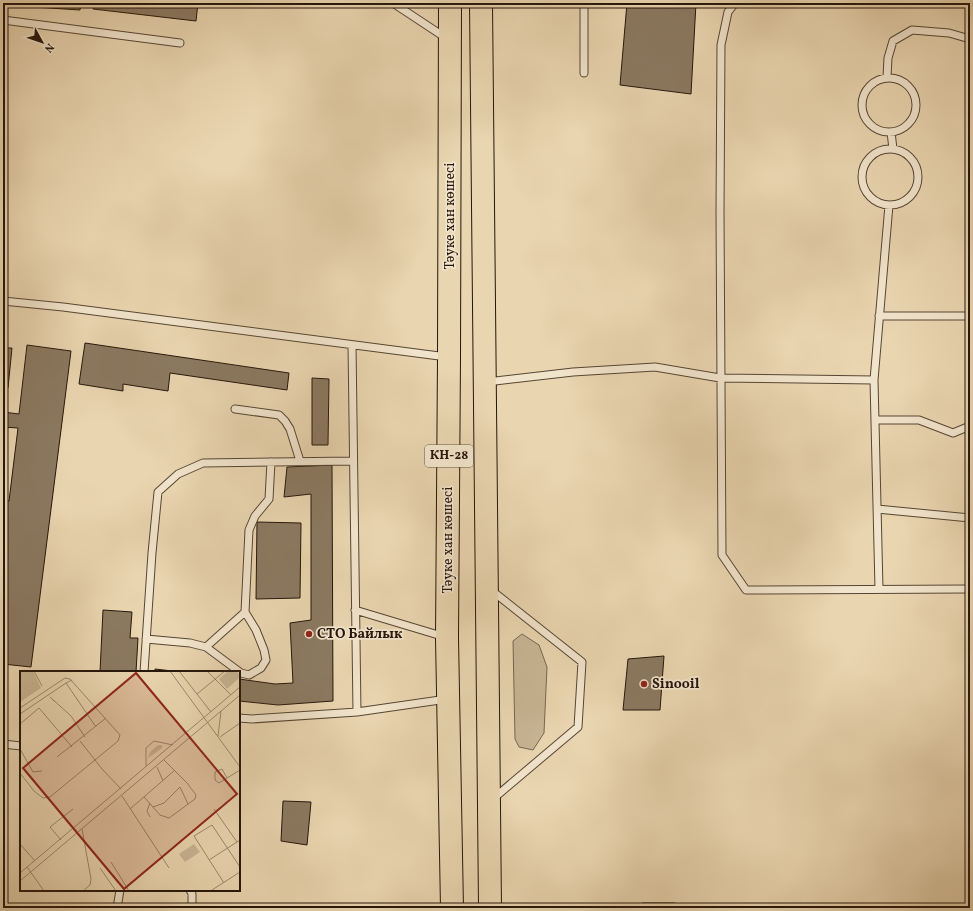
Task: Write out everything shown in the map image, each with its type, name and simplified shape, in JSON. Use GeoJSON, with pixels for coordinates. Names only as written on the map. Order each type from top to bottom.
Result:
{"type":"FeatureCollection","features":[{"type":"Feature","properties":{"kind":"main road","name":"Тәуке хан көшесі"},"geometry":{"type":"LineString","coordinates":[[450,3],[447,638],[452,908]]}},
{"type":"Feature","properties":{"kind":"main road","name":"КН-28"},"geometry":{"type":"LineString","coordinates":[[482,3],[490,908]]}},
{"type":"Feature","properties":{"kind":"lane"},"geometry":{"type":"LineString","coordinates":[[393,3],[450,40]]}},
{"type":"Feature","properties":{"kind":"lane"},"geometry":{"type":"LineString","coordinates":[[584,3],[584,73]]}},
{"type":"Feature","properties":{"kind":"lane"},"geometry":{"type":"LineString","coordinates":[[735,3],[728,12],[721,45],[720,378],[722,555],[746,590],[970,589]]}},
{"type":"Feature","properties":{"kind":"lane"},"geometry":{"type":"LineString","coordinates":[[3,20],[180,43]]}},
{"type":"Feature","properties":{"kind":"lane"},"geometry":{"type":"LineString","coordinates":[[887,77],[888,58],[893,41],[912,30],[949,33],[970,39]]}},
{"type":"Feature","properties":{"kind":"lane"},"geometry":{"type":"LineString","coordinates":[[887,77],[896,78],[905,82],[911,88],[915,96],[917,106],[915,114],[910,122],[895,132],[878,130],[865,118],[862,109],[862,101],[865,92],[878,80],[887,77]]}},
{"type":"Feature","properties":{"kind":"lane"},"geometry":{"type":"LineString","coordinates":[[891,132],[893,149]]}},
{"type":"Feature","properties":{"kind":"lane"},"geometry":{"type":"LineString","coordinates":[[888,148],[893,149],[906,153],[912,159],[918,176],[916,185],[906,200],[898,204],[889,205],[879,203],[871,198],[865,191],[862,182],[862,172],[865,163],[871,156],[878,151],[888,148]]}},
{"type":"Feature","properties":{"kind":"lane"},"geometry":{"type":"LineString","coordinates":[[879,589],[874,380],[889,205]]}},
{"type":"Feature","properties":{"kind":"lane"},"geometry":{"type":"LineString","coordinates":[[3,301],[63,307],[449,357]]}},
{"type":"Feature","properties":{"kind":"lane"},"geometry":{"type":"LineString","coordinates":[[879,316],[970,316]]}},
{"type":"Feature","properties":{"kind":"lane"},"geometry":{"type":"LineString","coordinates":[[352,345],[356,712]]}},
{"type":"Feature","properties":{"kind":"lane"},"geometry":{"type":"LineString","coordinates":[[485,383],[573,372],[655,368],[720,378],[874,380]]}},
{"type":"Feature","properties":{"kind":"lane"},"geometry":{"type":"LineString","coordinates":[[235,409],[278,415],[285,421],[290,429],[300,462]]}},
{"type":"Feature","properties":{"kind":"lane"},"geometry":{"type":"LineString","coordinates":[[875,420],[919,420],[953,433],[970,426]]}},
{"type":"Feature","properties":{"kind":"lane"},"geometry":{"type":"LineString","coordinates":[[144,671],[152,553],[158,492],[178,474],[203,463],[353,461]]}},
{"type":"Feature","properties":{"kind":"lane"},"geometry":{"type":"LineString","coordinates":[[240,673],[249,675],[261,668],[266,660],[264,650],[256,630],[245,612],[249,530],[255,516],[269,499],[271,462]]}},
{"type":"Feature","properties":{"kind":"lane"},"geometry":{"type":"LineString","coordinates":[[877,508],[970,518]]}},
{"type":"Feature","properties":{"kind":"lane"},"geometry":{"type":"LineString","coordinates":[[487,586],[582,662],[578,727],[489,802]]}},
{"type":"Feature","properties":{"kind":"lane"},"geometry":{"type":"LineString","coordinates":[[355,610],[447,638]]}},
{"type":"Feature","properties":{"kind":"lane"},"geometry":{"type":"LineString","coordinates":[[206,647],[245,612]]}},
{"type":"Feature","properties":{"kind":"lane"},"geometry":{"type":"LineString","coordinates":[[146,639],[190,643],[206,647],[237,671]]}},
{"type":"Feature","properties":{"kind":"lane"},"geometry":{"type":"LineString","coordinates":[[240,718],[252,719],[356,712],[449,699]]}},
{"type":"Feature","properties":{"kind":"lane"},"geometry":{"type":"LineString","coordinates":[[3,744],[20,746]]}},
{"type":"Feature","properties":{"kind":"lane"},"geometry":{"type":"LineString","coordinates":[[117,908],[120,891]]}},
{"type":"Feature","properties":{"kind":"lane"},"geometry":{"type":"LineString","coordinates":[[190,891],[192,894],[192,908]]}},
{"type":"Feature","properties":{"kind":"shaded area"},"geometry":{"type":"Polygon","coordinates":[[[522,634],[539,645],[547,667],[544,733],[533,750],[519,747],[515,739],[513,641],[522,634]]]}},
{"type":"Feature","properties":{"kind":"building"},"geometry":{"type":"Polygon","coordinates":[[[3,3],[81,3],[80,10],[3,5],[3,3]]]}},
{"type":"Feature","properties":{"kind":"building"},"geometry":{"type":"Polygon","coordinates":[[[94,3],[198,3],[196,21],[93,9],[94,3]]]}},
{"type":"Feature","properties":{"kind":"building"},"geometry":{"type":"Polygon","coordinates":[[[627,3],[696,3],[691,94],[620,85],[627,3]]]}},
{"type":"Feature","properties":{"kind":"building"},"geometry":{"type":"Polygon","coordinates":[[[85,343],[289,373],[287,390],[170,373],[168,391],[123,384],[123,391],[79,384],[85,343]]]}},
{"type":"Feature","properties":{"kind":"building"},"geometry":{"type":"Polygon","coordinates":[[[27,345],[71,351],[31,667],[3,664],[3,540],[6,518],[3,518],[3,500],[9,501],[18,428],[3,427],[3,412],[19,414],[27,345]]]}},
{"type":"Feature","properties":{"kind":"building"},"geometry":{"type":"Polygon","coordinates":[[[3,348],[12,348],[8,388],[3,387],[3,348]]]}},
{"type":"Feature","properties":{"kind":"building"},"geometry":{"type":"Polygon","coordinates":[[[312,378],[329,379],[328,445],[312,445],[312,378]]]}},
{"type":"Feature","properties":{"kind":"building"},"geometry":{"type":"Polygon","coordinates":[[[332,465],[333,701],[278,705],[240,701],[240,679],[275,684],[293,683],[290,623],[311,620],[311,494],[284,497],[287,467],[332,465]]]}},
{"type":"Feature","properties":{"kind":"building"},"geometry":{"type":"Polygon","coordinates":[[[257,522],[301,523],[300,598],[256,599],[257,522]]]}},
{"type":"Feature","properties":{"kind":"building"},"geometry":{"type":"Polygon","coordinates":[[[103,610],[132,612],[130,638],[138,638],[136,671],[100,671],[103,610]]]}},
{"type":"Feature","properties":{"kind":"building","name":"Sinooil"},"geometry":{"type":"Polygon","coordinates":[[[664,656],[660,710],[623,710],[628,659],[664,656]]]}},
{"type":"Feature","properties":{"kind":"building"},"geometry":{"type":"Polygon","coordinates":[[[155,669],[172,671],[155,671],[155,669]]]}},
{"type":"Feature","properties":{"kind":"building"},"geometry":{"type":"Polygon","coordinates":[[[283,801],[311,802],[307,845],[281,841],[283,801]]]}},
{"type":"Feature","properties":{"kind":"building"},"geometry":{"type":"Polygon","coordinates":[[[642,903],[675,903],[675,908],[642,908],[642,903]]]}},
{"type":"Feature","properties":{"kind":"place","name":"СТО Байлык"},"geometry":{"type":"Point","coordinates":[309,634]}},
{"type":"Feature","properties":{"kind":"place","name":"Sinooil"},"geometry":{"type":"Point","coordinates":[644,684]}}]}
